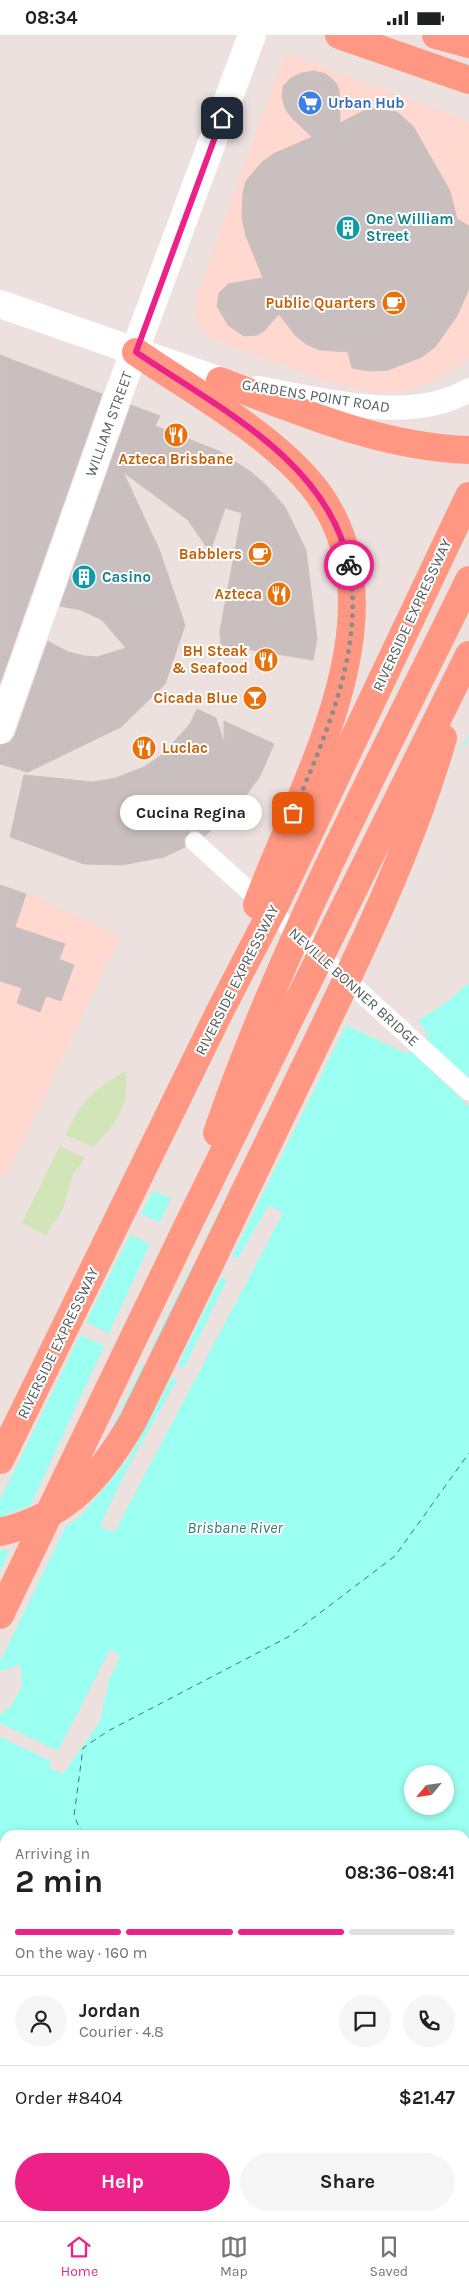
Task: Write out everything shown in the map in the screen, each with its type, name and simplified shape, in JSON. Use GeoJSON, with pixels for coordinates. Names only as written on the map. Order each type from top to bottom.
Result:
{"type":"FeatureCollection","features":[{"type":"Feature","properties":{"kind":"highway"},"geometry":{"type":"LineString","coordinates":[[339,35],[466,79]]}},
{"type":"Feature","properties":{"kind":"highway"},"geometry":{"type":"LineString","coordinates":[[436,35],[469,44]]}},
{"type":"Feature","properties":{"kind":"highway"},"geometry":{"type":"LineString","coordinates":[[136,352],[252,431],[294,466],[311,483],[333,518],[346,552],[353,599],[351,636],[342,681],[326,729],[269,872],[218,1015]]}},
{"type":"Feature","properties":{"kind":"highway"},"geometry":{"type":"LineString","coordinates":[[220,381],[302,412],[363,432],[413,445],[469,451]]}},
{"type":"Feature","properties":{"kind":"highway","name":"RIVERSIDE EXPRESSWAY"},"geometry":{"type":"LineString","coordinates":[[0,1460],[218,1015],[277,901],[469,497]]}},
{"type":"Feature","properties":{"kind":"highway"},"geometry":{"type":"LineString","coordinates":[[188,1225],[231,1093],[281,975],[324,877],[469,580]]}},
{"type":"Feature","properties":{"kind":"highway"},"geometry":{"type":"LineString","coordinates":[[0,1615],[188,1225],[467,659]]}},
{"type":"Feature","properties":{"kind":"highway"},"geometry":{"type":"LineString","coordinates":[[0,1532],[34,1521],[60,1508],[83,1490],[108,1461],[133,1421],[353,970],[397,868],[432,777],[467,659]]}},
{"type":"Feature","properties":{"kind":"street","name":"WILLIAM STREET"},"geometry":{"type":"LineString","coordinates":[[0,730],[116,401],[136,352],[252,35]]}},
{"type":"Feature","properties":{"kind":"street"},"geometry":{"type":"LineString","coordinates":[[0,304],[220,381]]}},
{"type":"Feature","properties":{"kind":"street","name":"GARDENS POINT ROAD"},"geometry":{"type":"LineString","coordinates":[[220,381],[308,397],[397,409],[414,409],[439,404],[469,390]]}},
{"type":"Feature","properties":{"kind":"street","name":"NEVILLE BONNER BRIDGE"},"geometry":{"type":"LineString","coordinates":[[195,842],[469,1091]]}},
{"type":"Feature","properties":{"kind":"shaded area"},"geometry":{"type":"Polygon","coordinates":[[[285,53],[469,121],[469,360],[444,375],[407,392],[378,393],[335,384],[211,338],[198,324],[193,305],[285,53]]]}},
{"type":"Feature","properties":{"kind":"shaded area"},"geometry":{"type":"Polygon","coordinates":[[[0,884],[30,894],[120,935],[6,1178],[0,1175],[0,884]]]}},
{"type":"Feature","properties":{"kind":"green space"},"geometry":{"type":"Polygon","coordinates":[[[126,1071],[127,1083],[124,1104],[109,1130],[93,1147],[66,1135],[83,1104],[105,1083],[126,1071]]]}},
{"type":"Feature","properties":{"kind":"green space"},"geometry":{"type":"Polygon","coordinates":[[[60,1146],[85,1158],[72,1176],[63,1209],[46,1235],[22,1223],[60,1146]]]}},
{"type":"Feature","properties":{"kind":"water","name":"Brisbane River"},"geometry":{"type":"Polygon","coordinates":[[[469,735],[469,1830],[0,1830],[0,1474],[198,1089],[392,860],[469,735]]]}},
{"type":"Feature","properties":{"kind":"pier"},"geometry":{"type":"Polygon","coordinates":[[[469,739],[469,983],[446,1003],[418,1020],[429,1036],[425,1039],[469,1079],[469,1106],[410,1051],[407,1054],[346,1025],[232,1256],[238,1258],[269,1205],[283,1213],[114,1533],[100,1526],[126,1471],[177,1380],[172,1377],[129,1458],[80,1517],[66,1526],[0,1662],[0,1571],[10,1550],[0,1550],[0,1517],[30,1506],[104,1346],[80,1335],[0,1500],[0,1469],[196,1087],[309,947],[390,858],[463,740],[460,751],[469,739]],[[306,1037],[204,1242],[211,1246],[306,1037]],[[153,1191],[141,1214],[160,1222],[171,1198],[153,1191]],[[130,1235],[86,1322],[109,1333],[150,1244],[130,1235]],[[193,1264],[150,1351],[156,1354],[200,1267],[193,1264]],[[221,1277],[178,1365],[184,1368],[227,1280],[221,1277]],[[143,1364],[113,1429],[150,1367],[143,1364]]]}},
{"type":"Feature","properties":{"kind":"pier"},"geometry":{"type":"Polygon","coordinates":[[[110,1649],[120,1656],[109,1680],[100,1721],[63,1774],[49,1768],[51,1761],[0,1737],[0,1723],[58,1751],[110,1649]]]}},
{"type":"Feature","properties":{"kind":"pier"},"geometry":{"type":"Polygon","coordinates":[[[20,1664],[22,1684],[18,1695],[10,1707],[0,1715],[0,1670],[3,1671],[20,1664]]]}},
{"type":"Feature","properties":{"kind":"building","name":"One William Street"},"geometry":{"type":"Polygon","coordinates":[[[314,71],[326,74],[336,83],[339,90],[340,123],[365,110],[373,109],[397,112],[413,126],[450,191],[457,219],[469,226],[469,289],[457,316],[435,347],[422,357],[388,370],[370,371],[352,368],[348,352],[320,350],[306,344],[295,335],[279,314],[264,331],[257,335],[244,336],[228,325],[217,306],[219,293],[228,284],[263,278],[246,236],[242,218],[243,193],[246,181],[261,163],[273,154],[312,137],[291,117],[285,108],[282,97],[283,86],[291,78],[302,73],[314,71]]]}},
{"type":"Feature","properties":{"kind":"building"},"geometry":{"type":"Polygon","coordinates":[[[0,355],[102,394],[0,683],[0,355]]]}},
{"type":"Feature","properties":{"kind":"building"},"geometry":{"type":"Polygon","coordinates":[[[131,405],[160,416],[155,426],[219,451],[251,472],[267,486],[285,507],[306,550],[317,639],[313,660],[221,645],[220,631],[242,513],[225,508],[210,552],[188,520],[123,472],[159,549],[185,625],[165,684],[121,727],[28,772],[0,764],[0,745],[10,742],[15,735],[48,641],[68,652],[85,656],[97,657],[126,648],[102,620],[81,610],[60,606],[131,405]]]}},
{"type":"Feature","properties":{"kind":"building"},"geometry":{"type":"Polygon","coordinates":[[[197,709],[216,718],[224,743],[224,721],[274,744],[260,776],[242,801],[205,836],[198,831],[191,831],[184,839],[185,847],[164,857],[122,865],[84,864],[10,837],[24,775],[93,782],[116,778],[144,767],[163,754],[190,724],[197,709]]]}},
{"type":"Feature","properties":{"kind":"building"},"geometry":{"type":"Polygon","coordinates":[[[0,885],[26,894],[15,927],[65,944],[59,959],[74,965],[61,1001],[46,996],[40,1012],[17,1003],[22,988],[0,981],[0,885]]]}},
{"type":"Feature","properties":{"kind":"ferry route"},"geometry":{"type":"LineString","coordinates":[[81,1830],[74,1816],[83,1748],[108,1731],[288,1637],[395,1556],[469,1453]]}},
{"type":"Feature","properties":{"kind":"way so far"},"geometry":{"type":"LineString","coordinates":[[293,813],[312,768],[337,698],[347,659],[353,619],[352,585],[349,565]]}},
{"type":"Feature","properties":{"kind":"place","name":"Urban Hub"},"geometry":{"type":"Point","coordinates":[310,103]}},
{"type":"Feature","properties":{"kind":"place","name":"One William Street"},"geometry":{"type":"Point","coordinates":[348,228]}},
{"type":"Feature","properties":{"kind":"place","name":"Public Quarters"},"geometry":{"type":"Point","coordinates":[394,303]}},
{"type":"Feature","properties":{"kind":"place","name":"Azteca Brisbane"},"geometry":{"type":"Point","coordinates":[176,435]}},
{"type":"Feature","properties":{"kind":"place","name":"Babblers"},"geometry":{"type":"Point","coordinates":[260,554]}},
{"type":"Feature","properties":{"kind":"place","name":"Casino"},"geometry":{"type":"Point","coordinates":[84,577]}},
{"type":"Feature","properties":{"kind":"place","name":"Azteca"},"geometry":{"type":"Point","coordinates":[279,594]}},
{"type":"Feature","properties":{"kind":"place","name":"BH Steak & Seafood"},"geometry":{"type":"Point","coordinates":[266,660]}},
{"type":"Feature","properties":{"kind":"place","name":"Cicada Blue"},"geometry":{"type":"Point","coordinates":[255,698]}},
{"type":"Feature","properties":{"kind":"place","name":"Luclac"},"geometry":{"type":"Point","coordinates":[144,748]}},
{"type":"Feature","properties":{"kind":"place","name":"Cucina Regina"},"geometry":{"type":"Point","coordinates":[293,813]}},
{"type":"Feature","properties":{"kind":"route"},"geometry":{"type":"LineString","coordinates":[[222,118],[136,352],[257,435],[311,483],[333,518],[349,565]]}}]}
